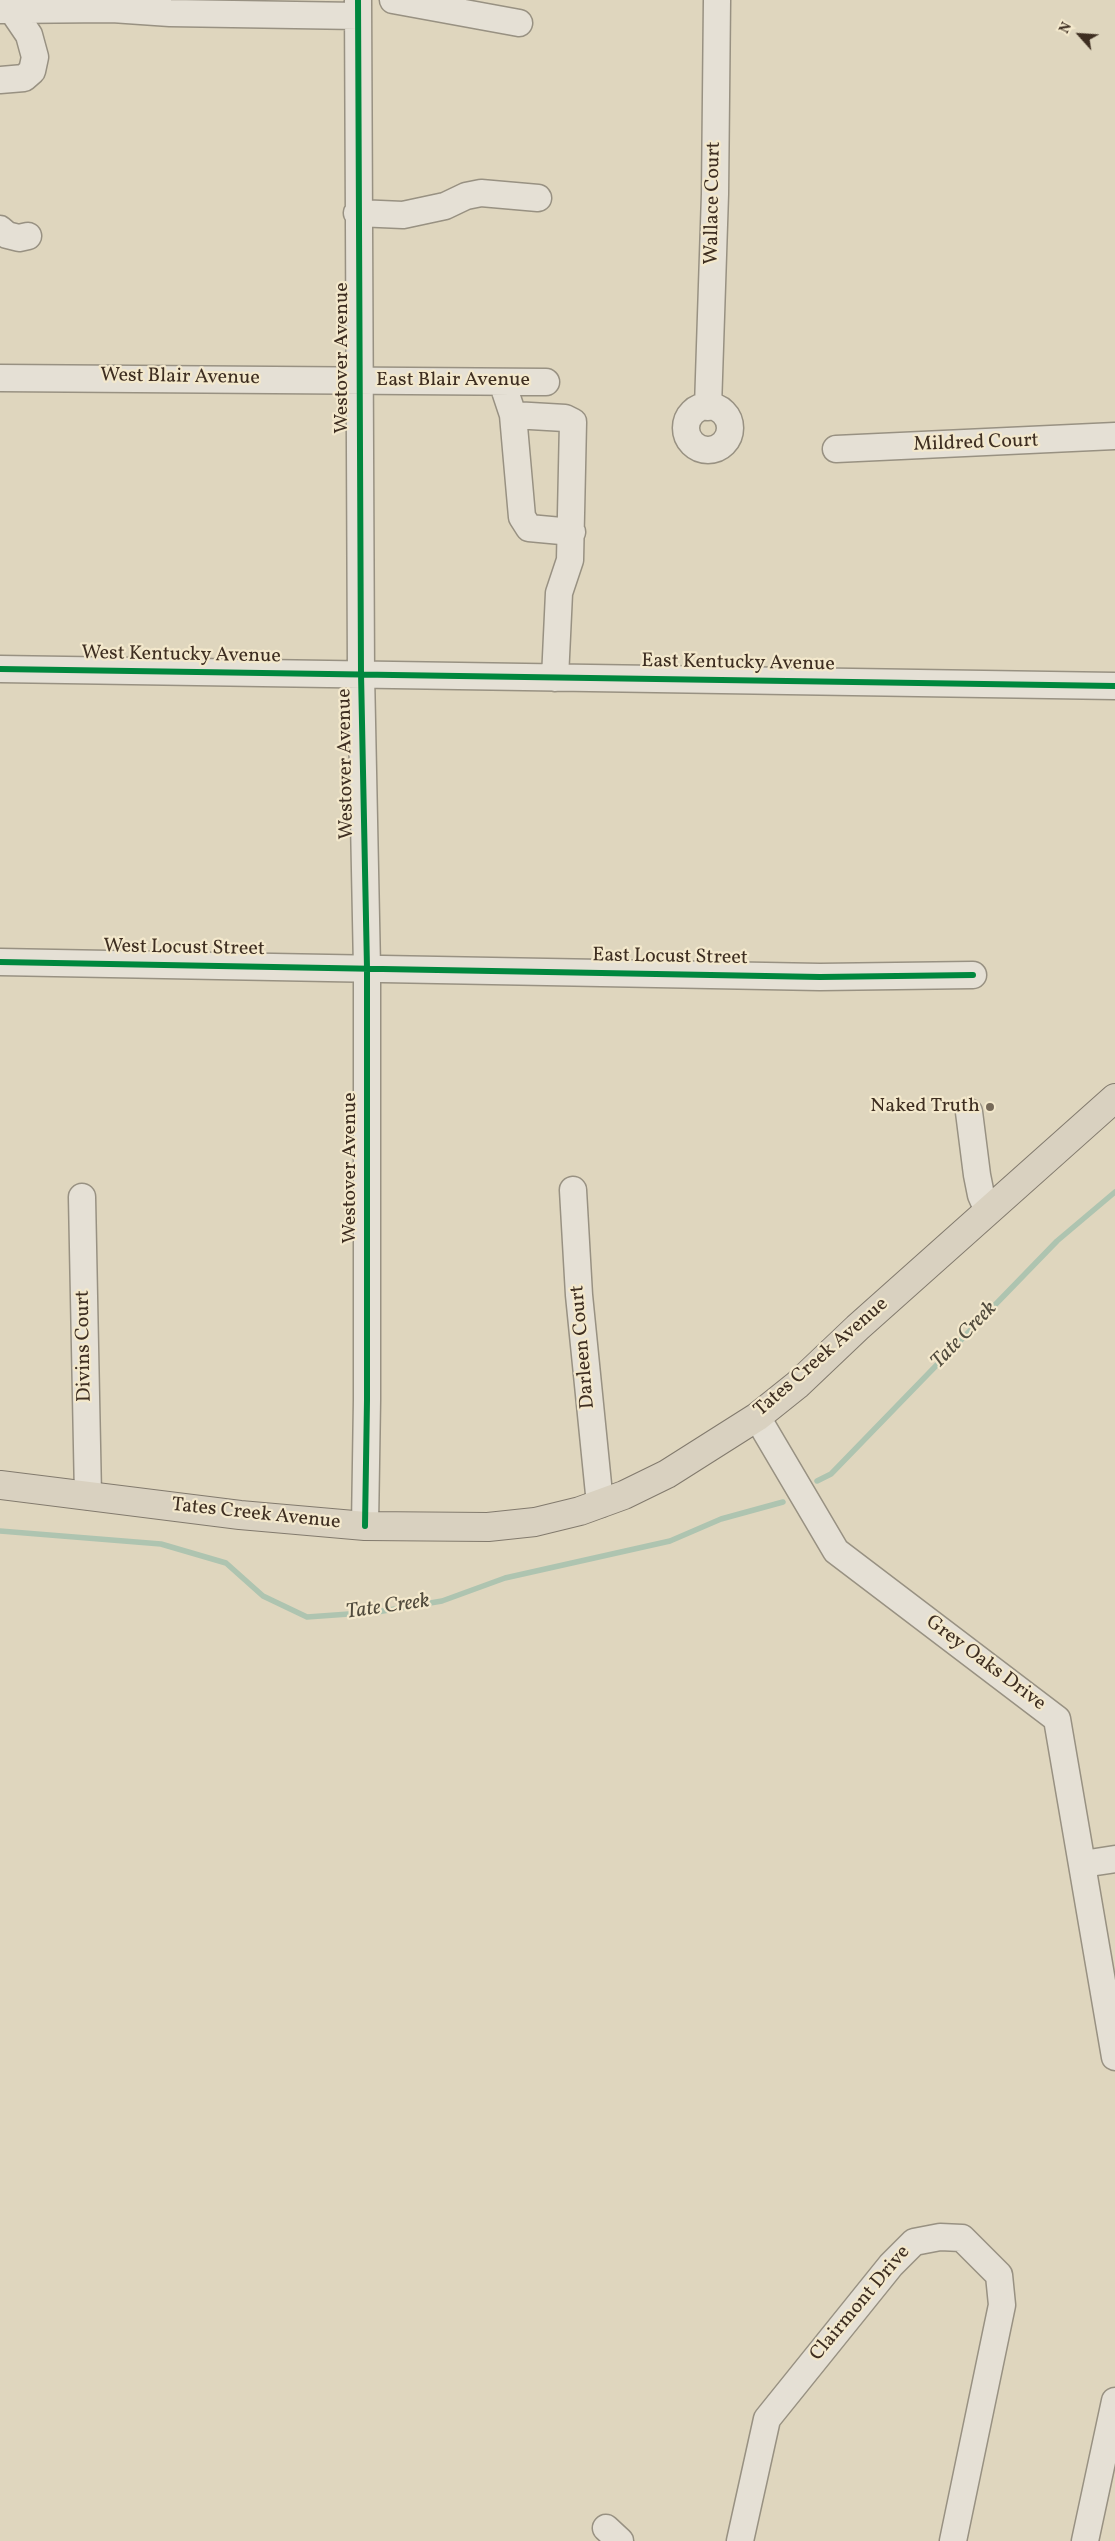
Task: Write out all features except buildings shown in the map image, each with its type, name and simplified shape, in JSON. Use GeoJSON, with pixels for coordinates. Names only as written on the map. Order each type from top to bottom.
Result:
{"type":"FeatureCollection","features":[{"type":"Feature","properties":{"kind":"main road","name":"Tates Creek Avenue"},"geometry":{"type":"LineString","coordinates":[[0,1485],[240,1515],[365,1526],[488,1527],[535,1522],[600,1504],[667,1474],[757,1416],[798,1385],[857,1328],[1115,1098]]}},
{"type":"Feature","properties":{"kind":"street"},"geometry":{"type":"LineString","coordinates":[[393,0],[519,23]]}},
{"type":"Feature","properties":{"kind":"street","name":"Wallace Court"},"geometry":{"type":"LineString","coordinates":[[708,407],[715,194],[717,0]]}},
{"type":"Feature","properties":{"kind":"street"},"geometry":{"type":"LineString","coordinates":[[6,10],[112,9],[170,13],[358,8]]}},
{"type":"Feature","properties":{"kind":"street","name":"Westover Avenue"},"geometry":{"type":"LineString","coordinates":[[358,8],[357,213],[361,673],[367,968],[368,1400],[365,1526]]}},
{"type":"Feature","properties":{"kind":"street"},"geometry":{"type":"LineString","coordinates":[[0,80],[24,78],[32,71],[34,57],[29,35],[6,10]]}},
{"type":"Feature","properties":{"kind":"street"},"geometry":{"type":"LineString","coordinates":[[357,213],[403,215],[445,206],[466,196],[481,193],[538,198]]}},
{"type":"Feature","properties":{"kind":"street"},"geometry":{"type":"LineString","coordinates":[[0,229],[7,235],[19,238],[28,236]]}},
{"type":"Feature","properties":{"kind":"street","name":"West Blair Avenue"},"geometry":{"type":"LineString","coordinates":[[0,378],[206,378],[359,381]]}},
{"type":"Feature","properties":{"kind":"street","name":"East Blair Avenue"},"geometry":{"type":"LineString","coordinates":[[359,381],[546,382]]}},
{"type":"Feature","properties":{"kind":"street"},"geometry":{"type":"LineString","coordinates":[[502,382],[513,415],[522,517],[529,528],[572,532]]}},
{"type":"Feature","properties":{"kind":"street"},"geometry":{"type":"LineString","coordinates":[[513,415],[566,418],[572,422],[572,532],[570,560],[559,593],[555,678]]}},
{"type":"Feature","properties":{"kind":"street","name":"Mildred Court"},"geometry":{"type":"LineString","coordinates":[[836,449],[1115,436]]}},
{"type":"Feature","properties":{"kind":"street","name":"West Kentucky Avenue"},"geometry":{"type":"LineString","coordinates":[[0,669],[288,674],[361,673]]}},
{"type":"Feature","properties":{"kind":"street","name":"East Kentucky Avenue"},"geometry":{"type":"LineString","coordinates":[[361,673],[555,678],[1115,686]]}},
{"type":"Feature","properties":{"kind":"street","name":"West Locust Street"},"geometry":{"type":"LineString","coordinates":[[0,962],[367,968]]}},
{"type":"Feature","properties":{"kind":"street","name":"East Locust Street"},"geometry":{"type":"LineString","coordinates":[[367,968],[820,977],[973,975]]}},
{"type":"Feature","properties":{"kind":"street"},"geometry":{"type":"LineString","coordinates":[[969,1112],[977,1175],[988,1211]]}},
{"type":"Feature","properties":{"kind":"street","name":"Darleen Court"},"geometry":{"type":"LineString","coordinates":[[574,1190],[579,1295],[600,1504]]}},
{"type":"Feature","properties":{"kind":"street","name":"Divins Court"},"geometry":{"type":"LineString","coordinates":[[82,1197],[88,1496]]}},
{"type":"Feature","properties":{"kind":"street","name":"Grey Oaks Drive"},"geometry":{"type":"LineString","coordinates":[[757,1416],[836,1551],[1056,1718],[1115,2057]]}},
{"type":"Feature","properties":{"kind":"street"},"geometry":{"type":"LineString","coordinates":[[1082,1864],[1115,1859]]}},
{"type":"Feature","properties":{"kind":"street","name":"Clairmont Drive"},"geometry":{"type":"LineString","coordinates":[[740,2541],[767,2419],[891,2265],[914,2242],[940,2237],[962,2238],[999,2275],[1002,2305],[953,2541]]}},
{"type":"Feature","properties":{"kind":"street"},"geometry":{"type":"LineString","coordinates":[[1085,2541],[1115,2401]]}},
{"type":"Feature","properties":{"kind":"waterway","name":"Tate Creek"},"geometry":{"type":"LineString","coordinates":[[817,1481],[831,1474],[1057,1241],[1115,1192]]}},
{"type":"Feature","properties":{"kind":"waterway","name":"Tate Creek"},"geometry":{"type":"LineString","coordinates":[[0,1531],[161,1544],[226,1563],[263,1596],[307,1617],[377,1612],[442,1601],[505,1578],[670,1541],[721,1519],[783,1502]]}},
{"type":"Feature","properties":{"kind":"cycle path"},"geometry":{"type":"LineString","coordinates":[[358,0],[361,673],[367,968],[367,1400],[365,1526]]}},
{"type":"Feature","properties":{"kind":"cycle path"},"geometry":{"type":"LineString","coordinates":[[0,669],[1115,686]]}},
{"type":"Feature","properties":{"kind":"cycle path"},"geometry":{"type":"LineString","coordinates":[[0,962],[820,977],[973,975]]}},
{"type":"Feature","properties":{"kind":"place","name":"Naked Truth"},"geometry":{"type":"Point","coordinates":[990,1107]}}]}
